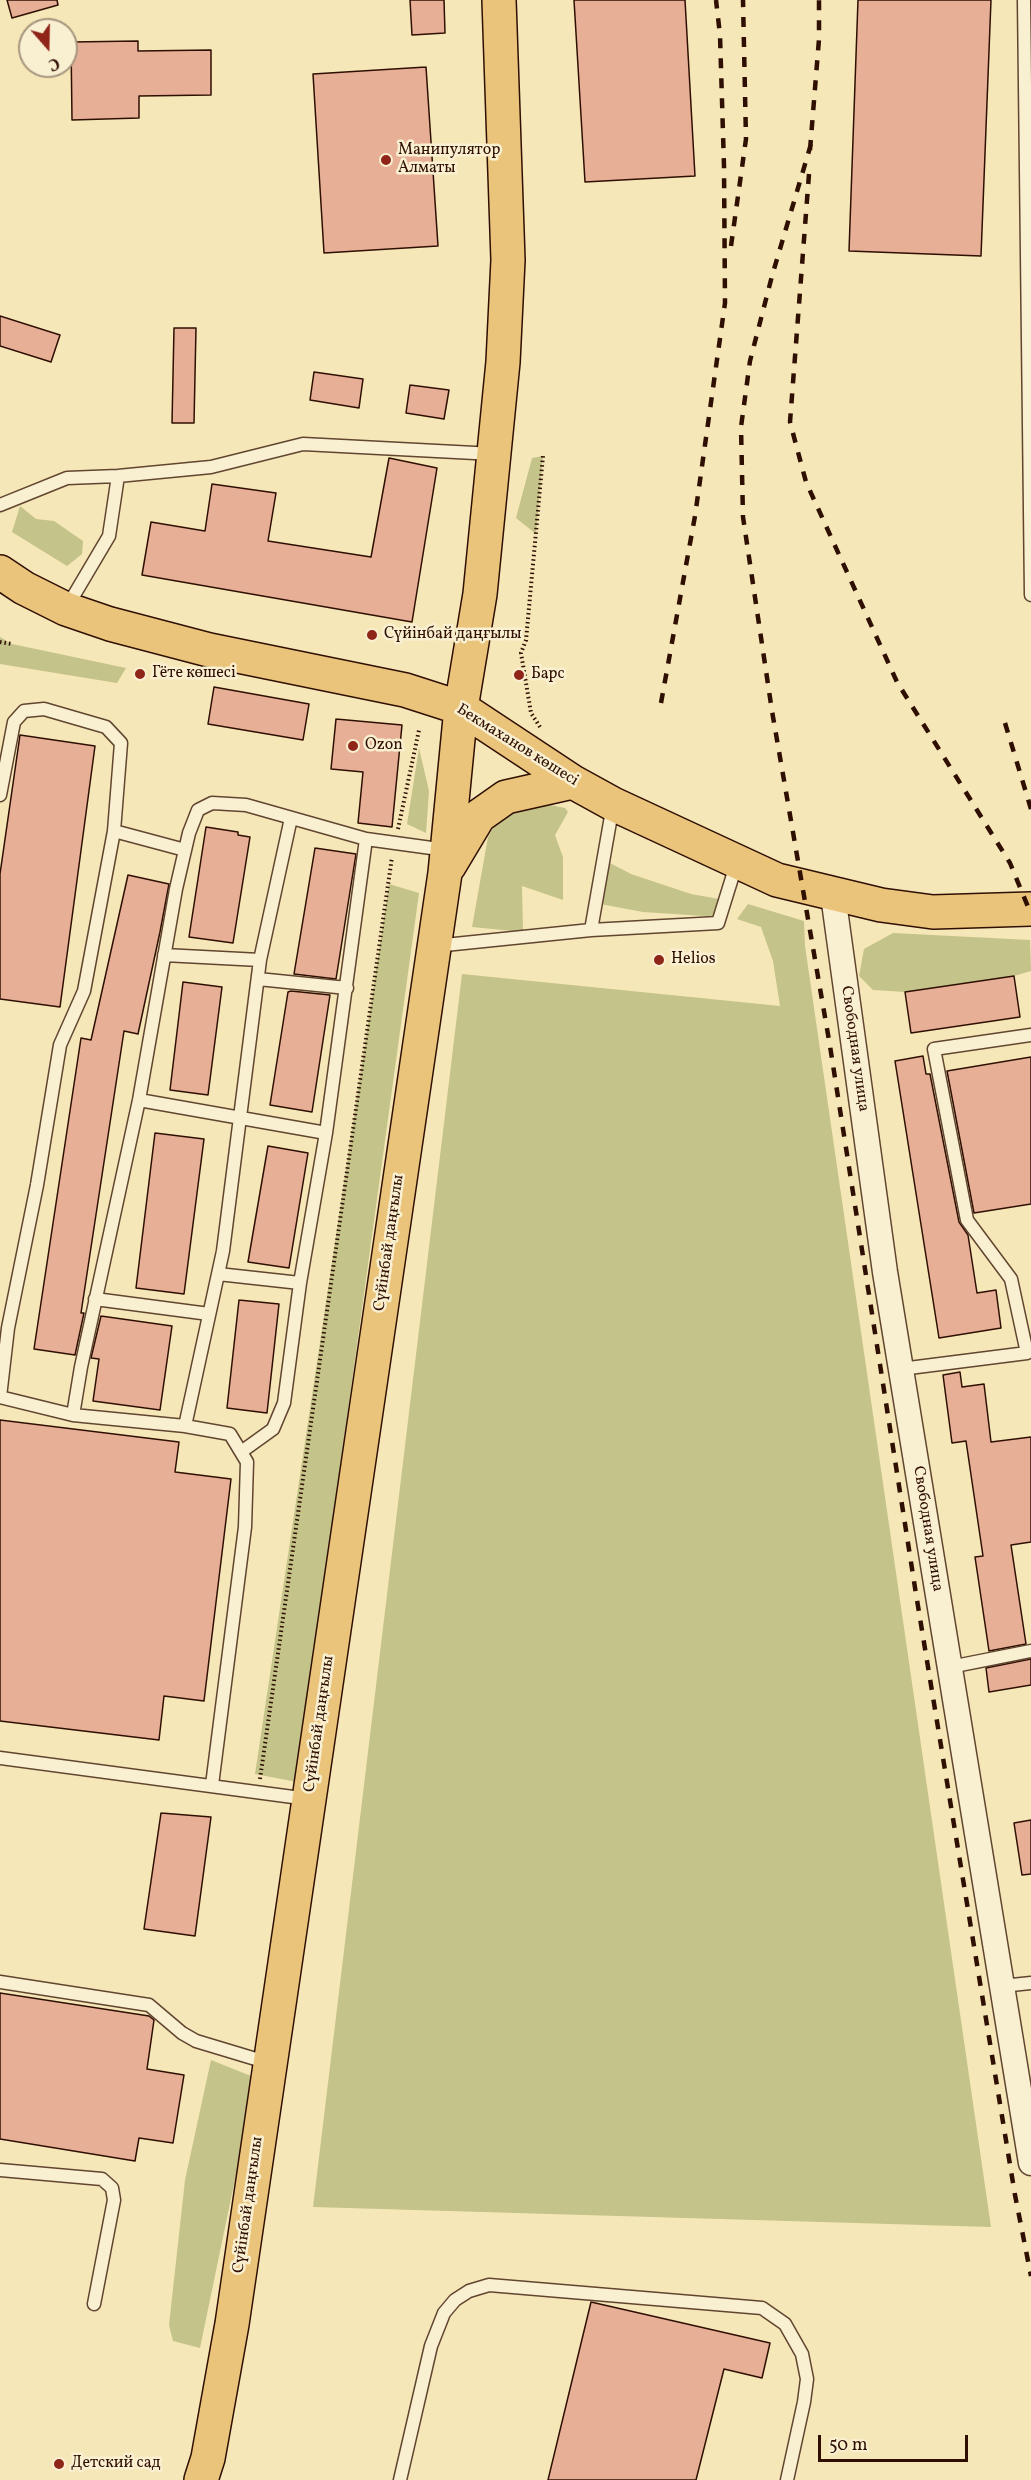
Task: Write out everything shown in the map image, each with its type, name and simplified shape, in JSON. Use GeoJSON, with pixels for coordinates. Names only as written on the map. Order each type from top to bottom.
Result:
{"type":"FeatureCollection","features":[{"type":"Feature","properties":{"kind":"main road","name":"Сүйінбай даңғылы"},"geometry":{"type":"LineString","coordinates":[[201,2480],[208,2458],[232,2324],[434,946],[446,862],[460,708],[480,594],[503,362],[508,260],[499,0]]}},
{"type":"Feature","properties":{"kind":"main road","name":"Бекмаханов көшесі"},"geometry":{"type":"LineString","coordinates":[[0,572],[24,588],[66,609],[110,624],[209,650],[405,690],[460,708],[573,782],[613,804],[777,880],[881,905],[933,912],[1031,909]]}},
{"type":"Feature","properties":{"kind":"main road"},"geometry":{"type":"LineString","coordinates":[[446,862],[479,816],[506,797],[573,782]]}},
{"type":"Feature","properties":{"kind":"street","name":"Свободная улица"},"geometry":{"type":"LineString","coordinates":[[833,895],[885,1272],[1031,2163]]}},
{"type":"Feature","properties":{"kind":"lane"},"geometry":{"type":"LineString","coordinates":[[1024,0],[1031,595]]}},
{"type":"Feature","properties":{"kind":"lane"},"geometry":{"type":"LineString","coordinates":[[0,505],[67,478],[118,476],[211,467],[303,444],[494,454]]}},
{"type":"Feature","properties":{"kind":"lane"},"geometry":{"type":"LineString","coordinates":[[66,609],[109,536],[118,476]]}},
{"type":"Feature","properties":{"kind":"lane"},"geometry":{"type":"LineString","coordinates":[[0,795],[14,722],[24,711],[44,709],[106,727],[121,742],[114,831],[84,991],[60,1045],[37,1185],[8,1328],[0,1397],[73,1415],[185,1426],[230,1434],[247,1462],[245,1527],[212,1785]]}},
{"type":"Feature","properties":{"kind":"lane"},"geometry":{"type":"LineString","coordinates":[[73,1415],[95,1299],[139,1100],[185,850],[198,810],[212,803],[246,805],[366,839],[394,843],[446,862]]}},
{"type":"Feature","properties":{"kind":"lane"},"geometry":{"type":"LineString","coordinates":[[591,930],[613,804]]}},
{"type":"Feature","properties":{"kind":"lane"},"geometry":{"type":"LineString","coordinates":[[185,1426],[218,1274],[260,960],[291,818]]}},
{"type":"Feature","properties":{"kind":"lane"},"geometry":{"type":"LineString","coordinates":[[114,831],[185,850]]}},
{"type":"Feature","properties":{"kind":"lane"},"geometry":{"type":"LineString","coordinates":[[241,1452],[273,1429],[284,1403],[300,1283],[326,1133],[366,839]]}},
{"type":"Feature","properties":{"kind":"lane"},"geometry":{"type":"LineString","coordinates":[[434,946],[591,930],[718,923],[736,862]]}},
{"type":"Feature","properties":{"kind":"lane"},"geometry":{"type":"LineString","coordinates":[[164,955],[260,960]]}},
{"type":"Feature","properties":{"kind":"lane"},"geometry":{"type":"LineString","coordinates":[[258,979],[347,988]]}},
{"type":"Feature","properties":{"kind":"lane"},"geometry":{"type":"LineString","coordinates":[[901,1369],[1027,1353],[1011,1279],[967,1220],[934,1050],[1031,1035]]}},
{"type":"Feature","properties":{"kind":"lane"},"geometry":{"type":"LineString","coordinates":[[139,1100],[326,1133]]}},
{"type":"Feature","properties":{"kind":"lane"},"geometry":{"type":"LineString","coordinates":[[218,1274],[300,1283]]}},
{"type":"Feature","properties":{"kind":"lane"},"geometry":{"type":"LineString","coordinates":[[95,1299],[209,1314]]}},
{"type":"Feature","properties":{"kind":"lane"},"geometry":{"type":"LineString","coordinates":[[950,1667],[1031,1651]]}},
{"type":"Feature","properties":{"kind":"lane"},"geometry":{"type":"LineString","coordinates":[[0,1758],[309,1799]]}},
{"type":"Feature","properties":{"kind":"lane"},"geometry":{"type":"LineString","coordinates":[[0,1982],[149,2005],[182,2033],[196,2041],[270,2063]]}},
{"type":"Feature","properties":{"kind":"lane"},"geometry":{"type":"LineString","coordinates":[[1002,1986],[1031,1983]]}},
{"type":"Feature","properties":{"kind":"lane"},"geometry":{"type":"LineString","coordinates":[[0,2170],[102,2179],[112,2188],[114,2200],[94,2304]]}},
{"type":"Feature","properties":{"kind":"lane"},"geometry":{"type":"LineString","coordinates":[[400,2480],[431,2346],[444,2313],[455,2300],[470,2291],[489,2285],[762,2308],[784,2324],[802,2354],[807,2379],[787,2480]]}},
{"type":"Feature","properties":{"kind":"path"},"geometry":{"type":"LineString","coordinates":[[543,456],[526,640],[521,653],[531,713],[543,732]]}},
{"type":"Feature","properties":{"kind":"path"},"geometry":{"type":"LineString","coordinates":[[0,642],[12,644]]}},
{"type":"Feature","properties":{"kind":"path"},"geometry":{"type":"LineString","coordinates":[[258,1792],[394,843],[419,730]]}},
{"type":"Feature","properties":{"kind":"shaded area"},"geometry":{"type":"Polygon","coordinates":[[[543,456],[536,534],[516,518],[532,458],[543,456]]]}},
{"type":"Feature","properties":{"kind":"shaded area"},"geometry":{"type":"Polygon","coordinates":[[[20,506],[36,519],[54,521],[83,541],[82,554],[67,566],[12,532],[20,506]]]}},
{"type":"Feature","properties":{"kind":"shaded area"},"geometry":{"type":"Polygon","coordinates":[[[0,637],[12,644],[126,668],[117,683],[0,664],[0,637]]]}},
{"type":"Feature","properties":{"kind":"shaded area"},"geometry":{"type":"Polygon","coordinates":[[[419,748],[429,791],[426,833],[407,824],[419,748]]]}},
{"type":"Feature","properties":{"kind":"shaded area"},"geometry":{"type":"Polygon","coordinates":[[[540,803],[565,808],[568,812],[555,835],[563,857],[563,900],[522,886],[523,932],[472,927],[488,837],[496,823],[513,813],[540,803]]]}},
{"type":"Feature","properties":{"kind":"shaded area"},"geometry":{"type":"Polygon","coordinates":[[[602,859],[631,874],[691,894],[725,900],[720,917],[643,912],[595,903],[602,859]]]}},
{"type":"Feature","properties":{"kind":"shaded area"},"geometry":{"type":"Polygon","coordinates":[[[389,884],[419,893],[297,1782],[255,1774],[389,884]]]}},
{"type":"Feature","properties":{"kind":"shaded area"},"geometry":{"type":"Polygon","coordinates":[[[748,904],[804,921],[805,946],[991,2227],[313,2207],[462,974],[780,1006],[773,961],[761,927],[737,919],[748,904]]]}},
{"type":"Feature","properties":{"kind":"shaded area"},"geometry":{"type":"Polygon","coordinates":[[[893,933],[1030,940],[1031,971],[1014,976],[905,992],[873,990],[859,976],[864,949],[893,933]]]}},
{"type":"Feature","properties":{"kind":"shaded area"},"geometry":{"type":"Polygon","coordinates":[[[211,2060],[256,2078],[200,2348],[173,2341],[169,2325],[185,2180],[211,2060]]]}},
{"type":"Feature","properties":{"kind":"building"},"geometry":{"type":"Polygon","coordinates":[[[7,0],[57,0],[58,5],[12,18],[7,0]]]}},
{"type":"Feature","properties":{"kind":"building"},"geometry":{"type":"Polygon","coordinates":[[[410,0],[444,0],[445,33],[412,35],[410,0]]]}},
{"type":"Feature","properties":{"kind":"building"},"geometry":{"type":"Polygon","coordinates":[[[574,0],[685,0],[695,176],[585,182],[574,0]]]}},
{"type":"Feature","properties":{"kind":"building"},"geometry":{"type":"Polygon","coordinates":[[[858,0],[991,0],[981,256],[849,251],[858,0]]]}},
{"type":"Feature","properties":{"kind":"building"},"geometry":{"type":"Polygon","coordinates":[[[138,41],[138,51],[211,50],[211,95],[139,96],[139,118],[72,120],[71,78],[78,78],[78,42],[138,41]]]}},
{"type":"Feature","properties":{"kind":"building"},"geometry":{"type":"Polygon","coordinates":[[[426,67],[438,246],[324,253],[313,74],[426,67]]]}},
{"type":"Feature","properties":{"kind":"building"},"geometry":{"type":"Polygon","coordinates":[[[0,316],[60,335],[51,362],[0,346],[0,316]]]}},
{"type":"Feature","properties":{"kind":"building"},"geometry":{"type":"Polygon","coordinates":[[[174,328],[196,328],[194,423],[172,423],[174,328]]]}},
{"type":"Feature","properties":{"kind":"building"},"geometry":{"type":"Polygon","coordinates":[[[314,372],[363,379],[359,408],[310,400],[314,372]]]}},
{"type":"Feature","properties":{"kind":"building"},"geometry":{"type":"Polygon","coordinates":[[[410,385],[449,390],[444,419],[406,413],[410,385]]]}},
{"type":"Feature","properties":{"kind":"building"},"geometry":{"type":"Polygon","coordinates":[[[389,458],[437,468],[412,622],[142,575],[151,522],[205,531],[212,484],[276,493],[268,541],[371,557],[389,458]]]}},
{"type":"Feature","properties":{"kind":"building"},"geometry":{"type":"Polygon","coordinates":[[[214,687],[309,704],[303,740],[208,724],[214,687]]]}},
{"type":"Feature","properties":{"kind":"building"},"geometry":{"type":"Polygon","coordinates":[[[336,719],[402,725],[392,827],[358,823],[363,772],[331,769],[336,719]]]}},
{"type":"Feature","properties":{"kind":"building"},"geometry":{"type":"Polygon","coordinates":[[[20,735],[95,746],[60,1007],[0,999],[0,874],[20,735]]]}},
{"type":"Feature","properties":{"kind":"building"},"geometry":{"type":"Polygon","coordinates":[[[206,827],[238,832],[238,835],[250,837],[233,943],[189,937],[206,827]]]}},
{"type":"Feature","properties":{"kind":"building"},"geometry":{"type":"Polygon","coordinates":[[[315,848],[356,854],[336,979],[294,974],[315,848]]]}},
{"type":"Feature","properties":{"kind":"building"},"geometry":{"type":"Polygon","coordinates":[[[128,875],[169,884],[160,932],[138,1034],[124,1031],[81,1313],[84,1313],[75,1355],[34,1349],[81,1038],[91,1040],[128,875]]]}},
{"type":"Feature","properties":{"kind":"building"},"geometry":{"type":"Polygon","coordinates":[[[1014,976],[1020,1017],[911,1033],[905,992],[1014,976]]]}},
{"type":"Feature","properties":{"kind":"building"},"geometry":{"type":"Polygon","coordinates":[[[183,982],[222,987],[208,1095],[170,1090],[183,982]]]}},
{"type":"Feature","properties":{"kind":"building"},"geometry":{"type":"Polygon","coordinates":[[[288,992],[330,995],[312,1112],[270,1105],[288,992]]]}},
{"type":"Feature","properties":{"kind":"building"},"geometry":{"type":"Polygon","coordinates":[[[923,1056],[926,1074],[930,1074],[959,1222],[968,1235],[977,1293],[996,1290],[1001,1328],[939,1338],[895,1061],[923,1056]]]}},
{"type":"Feature","properties":{"kind":"building"},"geometry":{"type":"Polygon","coordinates":[[[1031,1057],[1031,1204],[974,1213],[947,1071],[1031,1057]]]}},
{"type":"Feature","properties":{"kind":"building"},"geometry":{"type":"Polygon","coordinates":[[[155,1133],[204,1139],[184,1294],[136,1288],[155,1133]]]}},
{"type":"Feature","properties":{"kind":"building"},"geometry":{"type":"Polygon","coordinates":[[[268,1146],[308,1153],[289,1268],[248,1262],[268,1146]]]}},
{"type":"Feature","properties":{"kind":"building"},"geometry":{"type":"Polygon","coordinates":[[[239,1300],[279,1304],[267,1413],[227,1408],[239,1300]]]}},
{"type":"Feature","properties":{"kind":"building"},"geometry":{"type":"Polygon","coordinates":[[[101,1316],[172,1326],[160,1410],[93,1401],[99,1359],[91,1358],[101,1316]]]}},
{"type":"Feature","properties":{"kind":"building"},"geometry":{"type":"Polygon","coordinates":[[[960,1372],[962,1387],[984,1384],[991,1442],[1031,1437],[1031,1542],[1011,1545],[1026,1644],[989,1651],[975,1557],[983,1556],[966,1441],[952,1443],[943,1375],[960,1372]]]}},
{"type":"Feature","properties":{"kind":"building"},"geometry":{"type":"Polygon","coordinates":[[[0,1420],[179,1442],[175,1472],[231,1479],[204,1701],[164,1696],[159,1740],[0,1721],[0,1420]]]}},
{"type":"Feature","properties":{"kind":"building"},"geometry":{"type":"Polygon","coordinates":[[[1031,1659],[1031,1685],[989,1692],[986,1668],[1031,1659]]]}},
{"type":"Feature","properties":{"kind":"building"},"geometry":{"type":"Polygon","coordinates":[[[161,1813],[211,1817],[195,1936],[144,1929],[161,1813]]]}},
{"type":"Feature","properties":{"kind":"building"},"geometry":{"type":"Polygon","coordinates":[[[1031,1820],[1031,1874],[1022,1875],[1014,1823],[1031,1820]]]}},
{"type":"Feature","properties":{"kind":"building"},"geometry":{"type":"Polygon","coordinates":[[[0,1993],[149,2016],[154,2020],[147,2069],[184,2075],[173,2143],[139,2138],[135,2161],[0,2139],[0,1993]]]}},
{"type":"Feature","properties":{"kind":"building"},"geometry":{"type":"Polygon","coordinates":[[[591,2302],[770,2343],[762,2378],[724,2369],[696,2480],[548,2480],[591,2302]]]}},
{"type":"Feature","properties":{"kind":"railway"},"geometry":{"type":"LineString","coordinates":[[661,703],[695,516],[725,303],[724,166],[720,35],[716,0]]}},
{"type":"Feature","properties":{"kind":"railway"},"geometry":{"type":"LineString","coordinates":[[731,246],[746,139],[743,0]]}},
{"type":"Feature","properties":{"kind":"railway"},"geometry":{"type":"LineString","coordinates":[[810,150],[819,39],[819,0]]}},
{"type":"Feature","properties":{"kind":"railway"},"geometry":{"type":"LineString","coordinates":[[811,144],[772,276],[750,361],[741,427],[743,517],[772,711],[830,1046],[916,1594],[1015,2195],[1031,2276]]}},
{"type":"Feature","properties":{"kind":"railway"},"geometry":{"type":"LineString","coordinates":[[809,174],[790,422],[806,482],[897,682],[1010,863],[1031,914]]}},
{"type":"Feature","properties":{"kind":"railway"},"geometry":{"type":"LineString","coordinates":[[1005,723],[1031,809]]}},
{"type":"Feature","properties":{"kind":"place","name":"Манипулятор Алматы"},"geometry":{"type":"Point","coordinates":[386,160]}},
{"type":"Feature","properties":{"kind":"place","name":"Сүйінбай даңғылы"},"geometry":{"type":"Point","coordinates":[372,635]}},
{"type":"Feature","properties":{"kind":"place","name":"Гёте көшесі"},"geometry":{"type":"Point","coordinates":[140,674]}},
{"type":"Feature","properties":{"kind":"place","name":"Барс"},"geometry":{"type":"Point","coordinates":[519,675]}},
{"type":"Feature","properties":{"kind":"place","name":"Ozon"},"geometry":{"type":"Point","coordinates":[353,746]}},
{"type":"Feature","properties":{"kind":"place","name":"Helios"},"geometry":{"type":"Point","coordinates":[659,960]}},
{"type":"Feature","properties":{"kind":"place","name":"Детский сад"},"geometry":{"type":"Point","coordinates":[59,2464]}}]}
